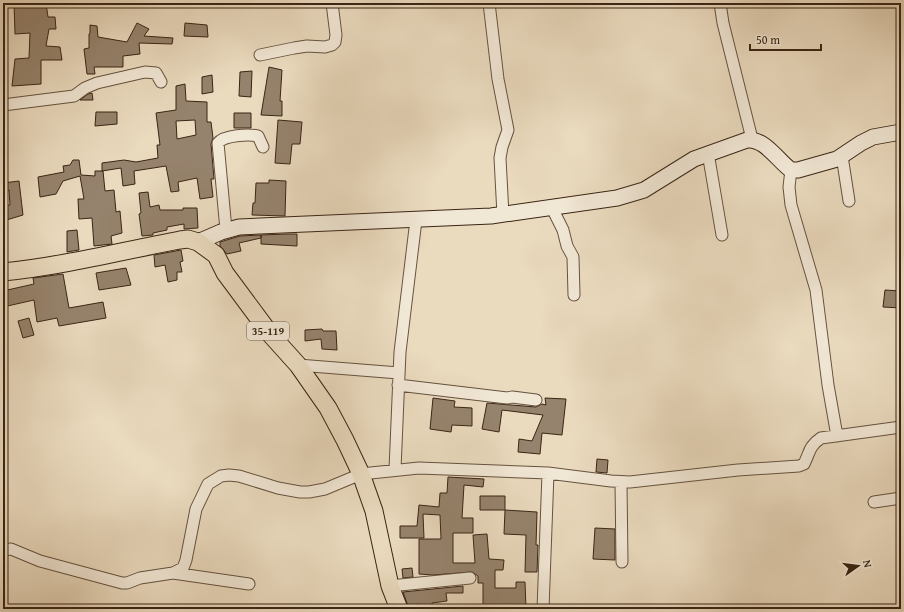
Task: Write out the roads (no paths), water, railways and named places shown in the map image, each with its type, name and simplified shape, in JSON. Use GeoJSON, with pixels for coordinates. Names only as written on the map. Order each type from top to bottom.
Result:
{"type":"FeatureCollection","features":[{"type":"Feature","properties":{"kind":"main road"},"geometry":{"type":"LineString","coordinates":[[3,272],[86,260],[180,240],[188,239],[198,242]]}},
{"type":"Feature","properties":{"kind":"main road","name":"35-119"},"geometry":{"type":"LineString","coordinates":[[198,242],[216,255],[225,273],[271,335],[298,365],[328,408],[346,440],[361,474],[374,511],[390,586],[399,609]]}},
{"type":"Feature","properties":{"kind":"street"},"geometry":{"type":"LineString","coordinates":[[260,55],[306,46],[325,47],[332,45],[335,42],[336,35],[332,3]]}},
{"type":"Feature","properties":{"kind":"street"},"geometry":{"type":"LineString","coordinates":[[489,3],[498,79],[508,130],[500,158],[503,215]]}},
{"type":"Feature","properties":{"kind":"street"},"geometry":{"type":"LineString","coordinates":[[720,3],[723,23],[752,139]]}},
{"type":"Feature","properties":{"kind":"street"},"geometry":{"type":"LineString","coordinates":[[3,105],[74,96],[85,88],[97,83],[145,72],[156,73],[161,82]]}},
{"type":"Feature","properties":{"kind":"street"},"geometry":{"type":"LineString","coordinates":[[790,170],[812,166],[842,156],[866,140],[901,132]]}},
{"type":"Feature","properties":{"kind":"street"},"geometry":{"type":"LineString","coordinates":[[226,230],[218,143],[220,140],[231,137],[251,135],[258,136],[263,148]]}},
{"type":"Feature","properties":{"kind":"street"},"geometry":{"type":"LineString","coordinates":[[198,242],[226,230],[239,227],[503,215],[617,198],[638,193],[652,186],[685,164],[708,154],[752,139],[765,146],[790,170],[789,187],[791,205],[816,290],[827,378],[837,436]]}},
{"type":"Feature","properties":{"kind":"street"},"geometry":{"type":"LineString","coordinates":[[708,154],[722,235]]}},
{"type":"Feature","properties":{"kind":"street"},"geometry":{"type":"LineString","coordinates":[[842,156],[849,201]]}},
{"type":"Feature","properties":{"kind":"street"},"geometry":{"type":"LineString","coordinates":[[552,208],[563,230],[567,246],[573,256],[574,295]]}},
{"type":"Feature","properties":{"kind":"street"},"geometry":{"type":"LineString","coordinates":[[395,470],[400,352],[416,220]]}},
{"type":"Feature","properties":{"kind":"street"},"geometry":{"type":"LineString","coordinates":[[298,365],[399,373]]}},
{"type":"Feature","properties":{"kind":"street"},"geometry":{"type":"LineString","coordinates":[[398,385],[536,400]]}},
{"type":"Feature","properties":{"kind":"street"},"geometry":{"type":"LineString","coordinates":[[173,573],[183,568],[186,560],[196,509],[208,484],[221,476],[239,476],[278,488],[300,492],[325,489],[361,474],[419,468],[548,472],[621,482],[644,482],[738,470],[799,466],[804,464],[809,450],[814,443],[821,438],[901,427]]}},
{"type":"Feature","properties":{"kind":"street"},"geometry":{"type":"LineString","coordinates":[[543,609],[548,472]]}},
{"type":"Feature","properties":{"kind":"street"},"geometry":{"type":"LineString","coordinates":[[621,482],[622,562]]}},
{"type":"Feature","properties":{"kind":"street"},"geometry":{"type":"LineString","coordinates":[[874,502],[901,498]]}},
{"type":"Feature","properties":{"kind":"street"},"geometry":{"type":"LineString","coordinates":[[3,550],[11,550],[36,559],[122,583],[127,583],[140,578],[173,573],[249,584]]}},
{"type":"Feature","properties":{"kind":"street"},"geometry":{"type":"LineString","coordinates":[[390,586],[470,578]]}}]}
